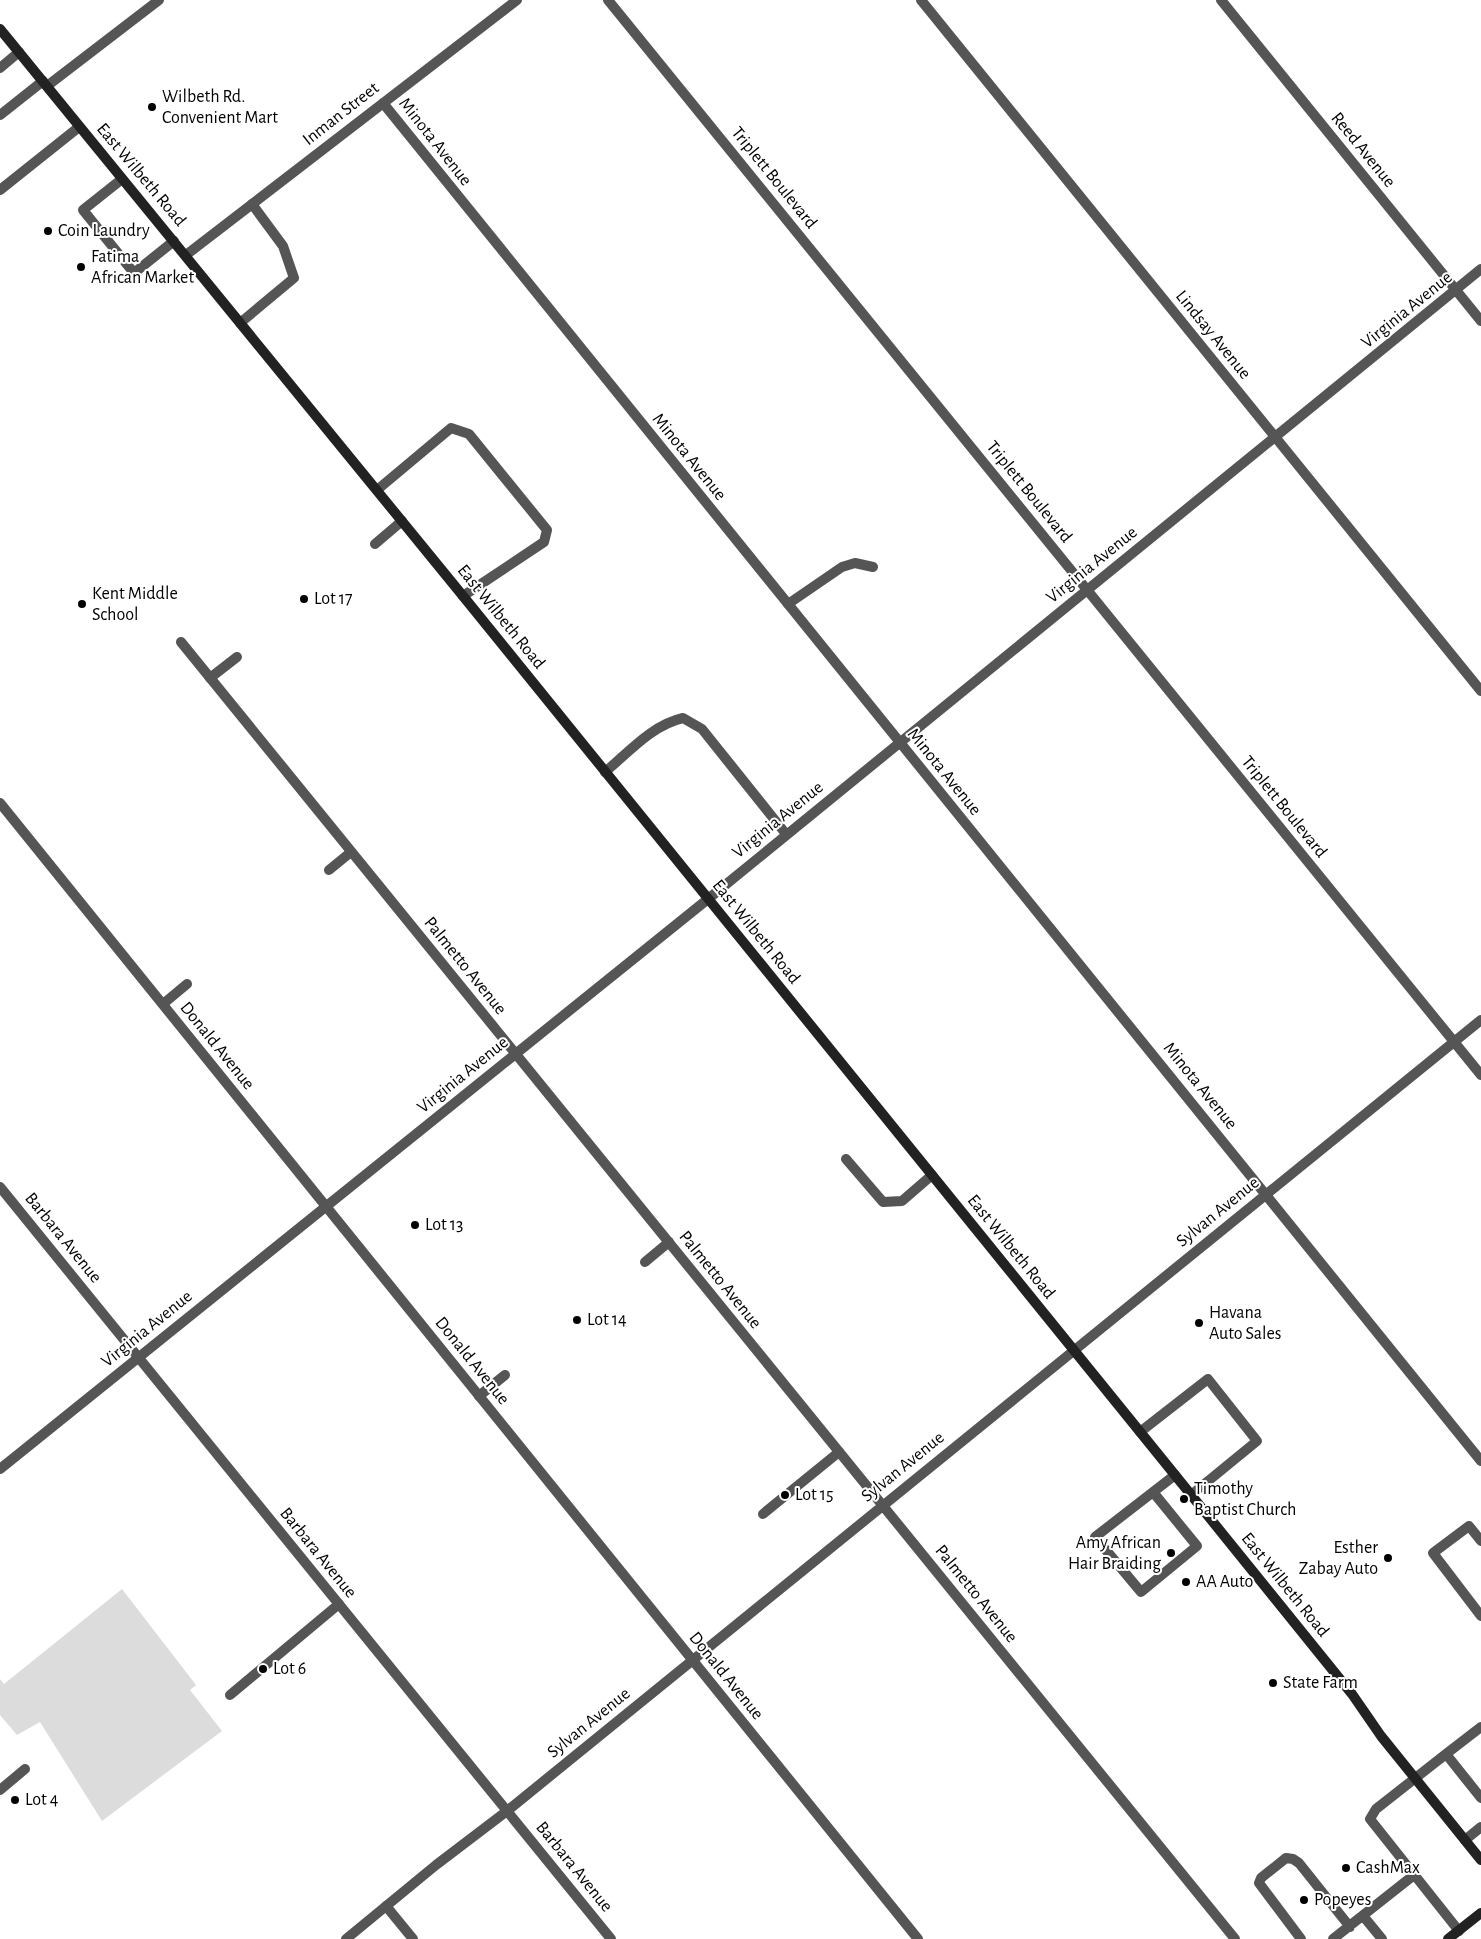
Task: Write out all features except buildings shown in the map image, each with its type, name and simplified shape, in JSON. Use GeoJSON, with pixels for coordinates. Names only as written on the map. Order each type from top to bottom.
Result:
{"type":"FeatureCollection","features":[{"type":"Feature","properties":{"kind":"main road","name":"East Wilbeth Road"},"geometry":{"type":"LineString","coordinates":[[0,29],[174,240],[1175,1474],[1352,1694],[1381,1736],[1481,1860]]}},
{"type":"Feature","properties":{"kind":"main road"},"geometry":{"type":"LineString","coordinates":[[1448,1939],[1481,1913]]}},
{"type":"Feature","properties":{"kind":"street"},"geometry":{"type":"LineString","coordinates":[[0,115],[159,0]]}},
{"type":"Feature","properties":{"kind":"street","name":"Inman Street"},"geometry":{"type":"LineString","coordinates":[[186,255],[517,0]]}},
{"type":"Feature","properties":{"kind":"street","name":"Triplett Boulevard"},"geometry":{"type":"LineString","coordinates":[[608,0],[1089,589],[1261,805],[1481,1075]]}},
{"type":"Feature","properties":{"kind":"street","name":"Lindsay Avenue"},"geometry":{"type":"LineString","coordinates":[[921,0],[1481,691]]}},
{"type":"Feature","properties":{"kind":"street","name":"Reed Avenue"},"geometry":{"type":"LineString","coordinates":[[1221,0],[1481,321]]}},
{"type":"Feature","properties":{"kind":"street"},"geometry":{"type":"LineString","coordinates":[[0,68],[19,52]]}},
{"type":"Feature","properties":{"kind":"street","name":"Minota Avenue"},"geometry":{"type":"LineString","coordinates":[[383,103],[1481,1461]]}},
{"type":"Feature","properties":{"kind":"street"},"geometry":{"type":"LineString","coordinates":[[0,190],[79,127]]}},
{"type":"Feature","properties":{"kind":"street"},"geometry":{"type":"LineString","coordinates":[[122,179],[83,210],[134,273],[174,240]]}},
{"type":"Feature","properties":{"kind":"street"},"geometry":{"type":"LineString","coordinates":[[240,323],[294,278],[284,246],[252,204]]}},
{"type":"Feature","properties":{"kind":"street","name":"Virginia Avenue"},"geometry":{"type":"LineString","coordinates":[[0,1469],[86,1402],[138,1356],[708,899],[1481,269]]}},
{"type":"Feature","properties":{"kind":"street"},"geometry":{"type":"LineString","coordinates":[[377,490],[451,428],[469,434],[547,530],[544,542],[463,596]]}},
{"type":"Feature","properties":{"kind":"street"},"geometry":{"type":"LineString","coordinates":[[375,544],[402,522]]}},
{"type":"Feature","properties":{"kind":"street"},"geometry":{"type":"LineString","coordinates":[[788,604],[842,567],[855,562],[873,567]]}},
{"type":"Feature","properties":{"kind":"street","name":"Palmetto Avenue"},"geometry":{"type":"LineString","coordinates":[[181,642],[1235,1939]]}},
{"type":"Feature","properties":{"kind":"street"},"geometry":{"type":"LineString","coordinates":[[210,678],[237,657]]}},
{"type":"Feature","properties":{"kind":"street"},"geometry":{"type":"LineString","coordinates":[[605,772],[655,729],[682,718],[702,729],[786,834]]}},
{"type":"Feature","properties":{"kind":"street","name":"Donald Avenue"},"geometry":{"type":"LineString","coordinates":[[0,803],[918,1939]]}},
{"type":"Feature","properties":{"kind":"street"},"geometry":{"type":"LineString","coordinates":[[328,870],[351,852]]}},
{"type":"Feature","properties":{"kind":"street"},"geometry":{"type":"LineString","coordinates":[[163,1004],[187,984]]}},
{"type":"Feature","properties":{"kind":"street","name":"Sylvan Avenue"},"geometry":{"type":"LineString","coordinates":[[346,1939],[507,1811],[1481,1020]]}},
{"type":"Feature","properties":{"kind":"street"},"geometry":{"type":"LineString","coordinates":[[846,1159],[883,1202],[902,1201],[932,1175]]}},
{"type":"Feature","properties":{"kind":"street","name":"Barbara Avenue"},"geometry":{"type":"LineString","coordinates":[[0,1187],[611,1939]]}},
{"type":"Feature","properties":{"kind":"street"},"geometry":{"type":"LineString","coordinates":[[645,1262],[668,1242]]}},
{"type":"Feature","properties":{"kind":"street"},"geometry":{"type":"LineString","coordinates":[[480,1396],[505,1376]]}},
{"type":"Feature","properties":{"kind":"street"},"geometry":{"type":"LineString","coordinates":[[1140,1432],[1208,1379],[1257,1440],[1191,1495]]}},
{"type":"Feature","properties":{"kind":"street"},"geometry":{"type":"LineString","coordinates":[[763,1514],[839,1452]]}},
{"type":"Feature","properties":{"kind":"street"},"geometry":{"type":"LineString","coordinates":[[1152,1492],[1197,1546],[1140,1592],[1095,1538],[1152,1492],[1175,1474]]}},
{"type":"Feature","properties":{"kind":"street"},"geometry":{"type":"LineString","coordinates":[[1481,1541],[1469,1526],[1433,1553],[1481,1616]]}},
{"type":"Feature","properties":{"kind":"street"},"geometry":{"type":"LineString","coordinates":[[230,1695],[339,1604]]}},
{"type":"Feature","properties":{"kind":"street"},"geometry":{"type":"LineString","coordinates":[[1459,1931],[1370,1818],[1376,1809],[1481,1727]]}},
{"type":"Feature","properties":{"kind":"street"},"geometry":{"type":"LineString","coordinates":[[1446,1754],[1481,1798]]}},
{"type":"Feature","properties":{"kind":"street"},"geometry":{"type":"LineString","coordinates":[[0,1790],[25,1769]]}},
{"type":"Feature","properties":{"kind":"street"},"geometry":{"type":"LineString","coordinates":[[1465,1840],[1481,1827]]}},
{"type":"Feature","properties":{"kind":"street"},"geometry":{"type":"LineString","coordinates":[[1302,1939],[1259,1883],[1261,1878],[1286,1858],[1299,1863],[1350,1927]]}},
{"type":"Feature","properties":{"kind":"street"},"geometry":{"type":"LineString","coordinates":[[1333,1939],[1364,1917],[1414,1875]]}},
{"type":"Feature","properties":{"kind":"street"},"geometry":{"type":"LineString","coordinates":[[386,1906],[413,1939]]}},
{"type":"Feature","properties":{"kind":"street"},"geometry":{"type":"LineString","coordinates":[[1364,1917],[1382,1939]]}},
{"type":"Feature","properties":{"kind":"shaded area"},"geometry":{"type":"Polygon","coordinates":[[[122,1589],[196,1685],[190,1690],[222,1731],[102,1821],[40,1722],[17,1735],[0,1715],[0,1679],[4,1684],[122,1589]]]}},
{"type":"Feature","properties":{"kind":"place","name":"Wilbeth Rd. Convenient Mart"},"geometry":{"type":"Point","coordinates":[152,107]}},
{"type":"Feature","properties":{"kind":"place","name":"Coin Laundry"},"geometry":{"type":"Point","coordinates":[48,231]}},
{"type":"Feature","properties":{"kind":"place","name":"Fatima African Market"},"geometry":{"type":"Point","coordinates":[81,267]}},
{"type":"Feature","properties":{"kind":"place","name":"Lot 17"},"geometry":{"type":"Point","coordinates":[304,599]}},
{"type":"Feature","properties":{"kind":"place","name":"Kent Middle School"},"geometry":{"type":"Point","coordinates":[82,604]}},
{"type":"Feature","properties":{"kind":"place","name":"Lot 13"},"geometry":{"type":"Point","coordinates":[415,1225]}},
{"type":"Feature","properties":{"kind":"place","name":"Lot 14"},"geometry":{"type":"Point","coordinates":[577,1320]}},
{"type":"Feature","properties":{"kind":"place","name":"Havana Auto Sales"},"geometry":{"type":"Point","coordinates":[1199,1323]}},
{"type":"Feature","properties":{"kind":"place","name":"Lot 15"},"geometry":{"type":"Point","coordinates":[785,1495]}},
{"type":"Feature","properties":{"kind":"place","name":"Timothy Baptist Church"},"geometry":{"type":"Point","coordinates":[1184,1499]}},
{"type":"Feature","properties":{"kind":"place","name":"Amy African Hair Braiding"},"geometry":{"type":"Point","coordinates":[1171,1553]}},
{"type":"Feature","properties":{"kind":"place","name":"Esther Zabay Auto"},"geometry":{"type":"Point","coordinates":[1388,1558]}},
{"type":"Feature","properties":{"kind":"place","name":"AA Auto"},"geometry":{"type":"Point","coordinates":[1186,1582]}},
{"type":"Feature","properties":{"kind":"place","name":"Lot 6"},"geometry":{"type":"Point","coordinates":[263,1669]}},
{"type":"Feature","properties":{"kind":"place","name":"State Farm"},"geometry":{"type":"Point","coordinates":[1273,1683]}},
{"type":"Feature","properties":{"kind":"place","name":"Lot 4"},"geometry":{"type":"Point","coordinates":[15,1800]}},
{"type":"Feature","properties":{"kind":"place","name":"CashMax"},"geometry":{"type":"Point","coordinates":[1346,1868]}},
{"type":"Feature","properties":{"kind":"place","name":"Popeyes"},"geometry":{"type":"Point","coordinates":[1304,1900]}}]}
